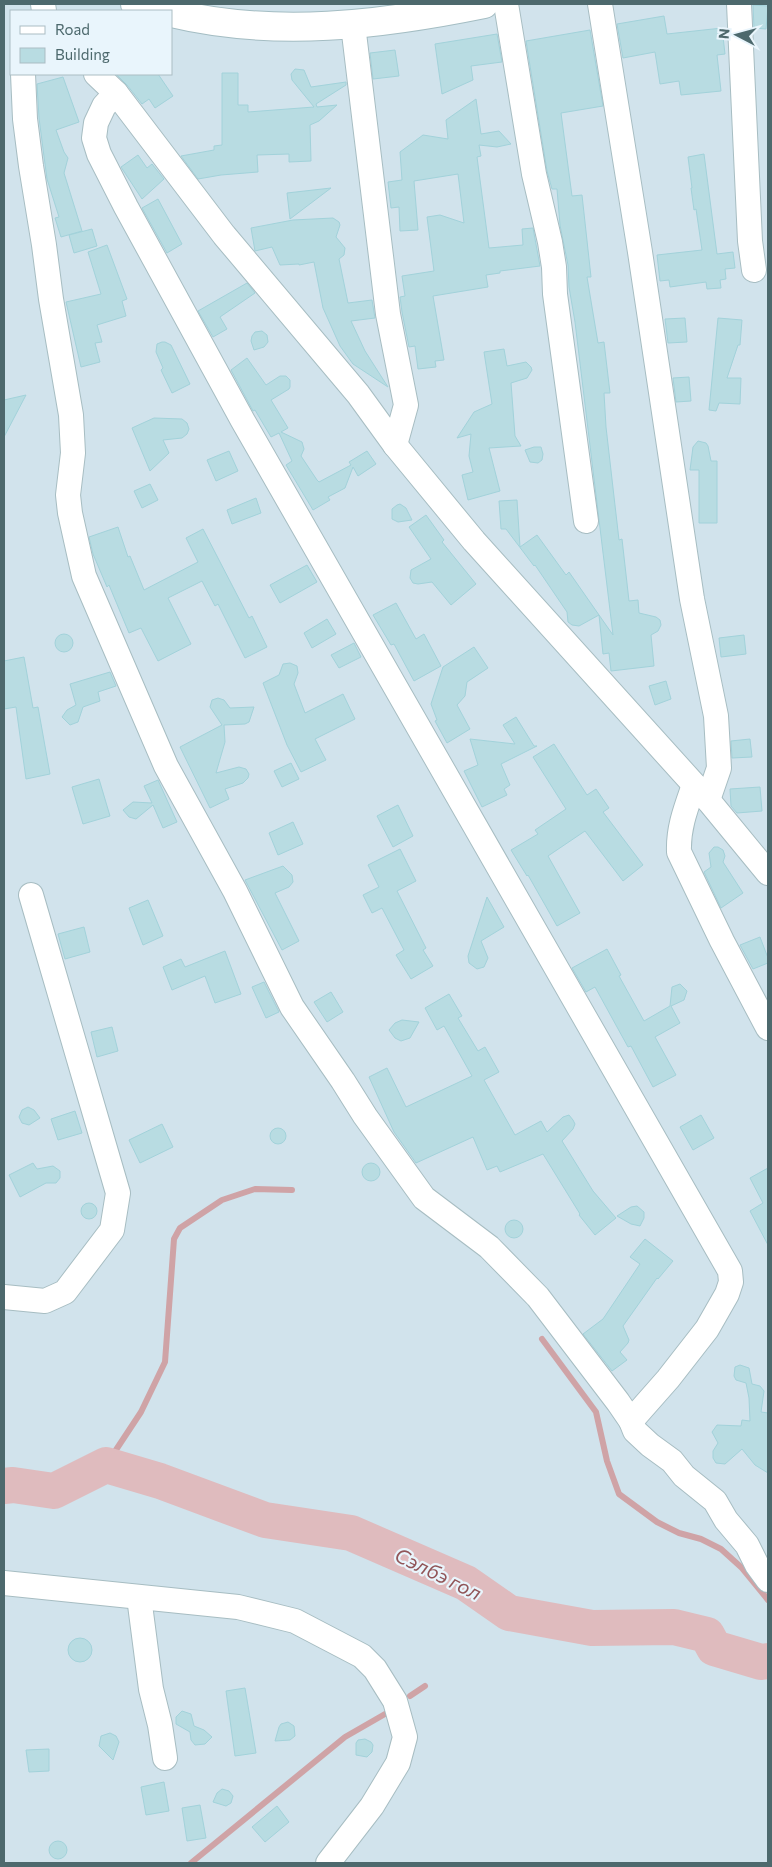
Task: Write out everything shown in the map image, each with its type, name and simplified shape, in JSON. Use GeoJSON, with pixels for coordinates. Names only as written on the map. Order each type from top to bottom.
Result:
{"type":"FeatureCollection","features":[{"type":"Feature","properties":{"kind":"main road"},"geometry":{"type":"LineString","coordinates":[[134,4],[159,10]]}},
{"type":"Feature","properties":{"kind":"main road"},"geometry":{"type":"LineString","coordinates":[[172,13],[207,20],[263,26],[309,28],[353,25],[412,11],[484,4]]}},
{"type":"Feature","properties":{"kind":"street"},"geometry":{"type":"LineString","coordinates":[[506,4],[534,174],[554,267],[555,294],[586,521]]}},
{"type":"Feature","properties":{"kind":"street"},"geometry":{"type":"LineString","coordinates":[[600,4],[692,599],[716,716],[719,768],[682,821],[678,836],[679,852],[722,941],[768,1028]]}},
{"type":"Feature","properties":{"kind":"street"},"geometry":{"type":"LineString","coordinates":[[739,4],[750,241],[754,270]]}},
{"type":"Feature","properties":{"kind":"street"},"geometry":{"type":"LineString","coordinates":[[353,25],[388,314],[406,405],[395,445]]}},
{"type":"Feature","properties":{"kind":"street"},"geometry":{"type":"LineString","coordinates":[[23,75],[25,119],[31,166],[51,299],[72,416],[73,453],[68,495],[70,513],[84,576],[166,766],[235,891],[292,1007],[365,1116],[424,1198],[489,1247],[538,1298],[631,1420],[635,1431],[672,1461],[684,1476],[715,1500],[726,1520],[747,1545],[756,1565],[768,1580]]}},
{"type":"Feature","properties":{"kind":"street"},"geometry":{"type":"LineString","coordinates":[[97,75],[116,93],[224,235],[358,394],[395,445],[474,541],[701,792],[768,873]]}},
{"type":"Feature","properties":{"kind":"street"},"geometry":{"type":"LineString","coordinates":[[116,93],[104,106],[96,123],[94,138],[99,154],[126,207],[243,421],[730,1271],[731,1282],[727,1294],[707,1329],[631,1420]]}},
{"type":"Feature","properties":{"kind":"street"},"geometry":{"type":"LineString","coordinates":[[4,1297],[45,1301],[65,1292],[112,1230],[118,1193],[31,895]]}},
{"type":"Feature","properties":{"kind":"street"},"geometry":{"type":"LineString","coordinates":[[4,1583],[238,1607],[295,1621],[362,1656],[375,1669],[395,1701],[405,1737],[398,1763],[372,1806],[328,1863]]}},
{"type":"Feature","properties":{"kind":"street"},"geometry":{"type":"LineString","coordinates":[[139,1597],[151,1689],[160,1725],[165,1758]]}},
{"type":"Feature","properties":{"kind":"shaded area"},"geometry":{"type":"Polygon","coordinates":[[[4,4],[768,4],[768,1863],[4,1863],[4,4]]]}},
{"type":"Feature","properties":{"kind":"building"},"geometry":{"type":"Polygon","coordinates":[[[753,5],[768,6],[766,29],[754,28],[753,5]]]}},
{"type":"Feature","properties":{"kind":"building"},"geometry":{"type":"Polygon","coordinates":[[[664,16],[667,34],[722,28],[725,54],[717,55],[721,91],[681,95],[679,81],[660,84],[655,52],[623,58],[617,24],[664,16]]]}},
{"type":"Feature","properties":{"kind":"building"},"geometry":{"type":"Polygon","coordinates":[[[590,30],[603,106],[561,113],[572,196],[582,195],[591,277],[587,277],[598,343],[604,342],[610,393],[604,393],[606,427],[619,540],[622,539],[629,601],[638,600],[639,613],[656,617],[660,620],[661,625],[658,631],[651,635],[654,666],[611,671],[609,653],[603,654],[599,615],[613,635],[575,322],[569,287],[568,265],[560,225],[557,189],[552,189],[547,171],[526,41],[590,30]]]}},
{"type":"Feature","properties":{"kind":"building"},"geometry":{"type":"Polygon","coordinates":[[[497,34],[502,62],[471,66],[473,80],[442,94],[435,44],[497,34]]]}},
{"type":"Feature","properties":{"kind":"building"},"geometry":{"type":"Polygon","coordinates":[[[395,50],[399,76],[373,79],[370,53],[395,50]]]}},
{"type":"Feature","properties":{"kind":"building"},"geometry":{"type":"Polygon","coordinates":[[[295,69],[304,70],[311,87],[346,82],[346,85],[316,104],[317,107],[337,105],[319,121],[310,125],[311,161],[289,162],[289,154],[257,155],[258,172],[198,179],[181,156],[214,150],[214,146],[222,145],[222,73],[238,73],[238,105],[248,105],[248,112],[314,107],[292,80],[291,74],[295,69]]]}},
{"type":"Feature","properties":{"kind":"building"},"geometry":{"type":"Polygon","coordinates":[[[117,75],[159,75],[173,96],[155,108],[149,99],[142,104],[117,75]]]}},
{"type":"Feature","properties":{"kind":"building"},"geometry":{"type":"Polygon","coordinates":[[[63,77],[79,122],[56,130],[68,158],[64,173],[82,231],[61,237],[55,218],[59,217],[47,179],[39,118],[37,84],[63,77]]]}},
{"type":"Feature","properties":{"kind":"building"},"geometry":{"type":"Polygon","coordinates":[[[476,99],[481,134],[499,131],[511,144],[497,147],[479,145],[481,156],[477,157],[489,248],[523,245],[522,229],[533,228],[540,266],[500,271],[500,273],[486,275],[488,287],[433,296],[444,360],[435,361],[436,367],[418,369],[415,346],[409,347],[402,312],[400,297],[405,296],[402,276],[434,271],[427,217],[440,215],[464,223],[458,174],[414,181],[418,230],[400,231],[399,207],[391,208],[388,182],[402,180],[400,152],[423,135],[448,139],[446,120],[476,99]]]}},
{"type":"Feature","properties":{"kind":"building"},"geometry":{"type":"Polygon","coordinates":[[[704,154],[717,254],[733,252],[735,268],[725,269],[726,279],[720,280],[721,288],[707,289],[706,282],[670,287],[669,280],[660,281],[657,255],[702,250],[696,209],[694,210],[688,157],[704,154]]]}},
{"type":"Feature","properties":{"kind":"building"},"geometry":{"type":"Polygon","coordinates":[[[138,155],[147,168],[152,164],[164,179],[142,199],[121,167],[138,155]]]}},
{"type":"Feature","properties":{"kind":"building"},"geometry":{"type":"Polygon","coordinates":[[[331,188],[290,219],[287,193],[331,188]]]}},
{"type":"Feature","properties":{"kind":"building"},"geometry":{"type":"Polygon","coordinates":[[[158,199],[182,244],[167,253],[142,208],[158,199]]]}},
{"type":"Feature","properties":{"kind":"building"},"geometry":{"type":"Polygon","coordinates":[[[333,218],[340,225],[336,237],[345,248],[344,255],[339,259],[348,303],[372,300],[375,318],[351,321],[365,351],[388,387],[353,364],[340,346],[323,308],[314,262],[299,265],[280,265],[272,247],[255,251],[251,228],[293,220],[333,218]]]}},
{"type":"Feature","properties":{"kind":"building"},"geometry":{"type":"Polygon","coordinates":[[[92,229],[97,246],[74,253],[69,235],[92,229]]]}},
{"type":"Feature","properties":{"kind":"building"},"geometry":{"type":"Polygon","coordinates":[[[107,245],[127,299],[122,301],[126,316],[97,325],[102,342],[95,343],[100,362],[81,367],[66,302],[101,294],[88,252],[107,245]]]}},
{"type":"Feature","properties":{"kind":"building"},"geometry":{"type":"Polygon","coordinates":[[[247,283],[255,293],[220,317],[227,329],[213,337],[198,311],[247,283]]]}},
{"type":"Feature","properties":{"kind":"building"},"geometry":{"type":"Polygon","coordinates":[[[685,318],[687,342],[668,343],[665,319],[685,318]]]}},
{"type":"Feature","properties":{"kind":"building"},"geometry":{"type":"Polygon","coordinates":[[[718,318],[742,320],[740,345],[738,345],[727,378],[741,378],[740,404],[719,403],[716,411],[709,410],[718,318]]]}},
{"type":"Feature","properties":{"kind":"building"},"geometry":{"type":"Polygon","coordinates":[[[262,331],[267,335],[268,342],[264,347],[254,350],[251,341],[252,336],[255,332],[262,331]]]}},
{"type":"Feature","properties":{"kind":"building"},"geometry":{"type":"Polygon","coordinates":[[[162,342],[171,345],[190,384],[172,393],[161,370],[163,368],[156,352],[157,344],[162,342]]]}},
{"type":"Feature","properties":{"kind":"building"},"geometry":{"type":"Polygon","coordinates":[[[504,349],[507,366],[526,362],[532,370],[527,378],[511,383],[515,436],[521,446],[489,448],[500,491],[468,500],[462,475],[473,472],[469,456],[471,434],[457,438],[474,412],[492,404],[484,352],[504,349]]]}},
{"type":"Feature","properties":{"kind":"building"},"geometry":{"type":"Polygon","coordinates":[[[247,358],[266,385],[280,376],[286,376],[290,380],[289,389],[271,400],[288,428],[281,432],[302,442],[304,449],[301,456],[319,482],[351,465],[349,462],[367,451],[376,464],[358,476],[353,467],[345,488],[328,497],[330,500],[313,510],[286,465],[292,461],[279,433],[271,437],[255,410],[253,411],[231,370],[247,358]]]}},
{"type":"Feature","properties":{"kind":"building"},"geometry":{"type":"Polygon","coordinates":[[[689,377],[691,401],[676,402],[673,378],[689,377]]]}},
{"type":"Feature","properties":{"kind":"building"},"geometry":{"type":"Polygon","coordinates":[[[26,395],[4,437],[4,400],[26,395]]]}},
{"type":"Feature","properties":{"kind":"building"},"geometry":{"type":"Polygon","coordinates":[[[154,418],[182,419],[187,423],[189,429],[182,438],[163,440],[169,453],[150,471],[132,428],[154,418]]]}},
{"type":"Feature","properties":{"kind":"building"},"geometry":{"type":"Polygon","coordinates":[[[698,441],[706,443],[711,461],[717,461],[717,523],[699,523],[699,470],[690,470],[693,447],[698,441]]]}},
{"type":"Feature","properties":{"kind":"building"},"geometry":{"type":"Polygon","coordinates":[[[541,447],[543,454],[542,460],[538,463],[530,462],[525,450],[541,447]]]}},
{"type":"Feature","properties":{"kind":"building"},"geometry":{"type":"Polygon","coordinates":[[[229,451],[238,471],[216,481],[207,460],[229,451]]]}},
{"type":"Feature","properties":{"kind":"building"},"geometry":{"type":"Polygon","coordinates":[[[150,484],[158,500],[142,508],[134,491],[150,484]]]}},
{"type":"Feature","properties":{"kind":"building"},"geometry":{"type":"Polygon","coordinates":[[[256,498],[261,513],[232,524],[227,510],[256,498]]]}},
{"type":"Feature","properties":{"kind":"building"},"geometry":{"type":"Polygon","coordinates":[[[517,500],[520,547],[537,535],[566,575],[569,572],[599,615],[579,626],[568,622],[567,612],[535,565],[534,566],[506,529],[501,529],[499,501],[517,500]]]}},
{"type":"Feature","properties":{"kind":"building"},"geometry":{"type":"Polygon","coordinates":[[[400,504],[406,508],[412,520],[398,522],[392,519],[392,509],[400,504]]]}},
{"type":"Feature","properties":{"kind":"building"},"geometry":{"type":"Polygon","coordinates":[[[426,515],[444,540],[442,542],[476,584],[451,605],[432,582],[418,584],[413,583],[410,578],[411,570],[431,559],[409,527],[426,515]]]}},
{"type":"Feature","properties":{"kind":"building"},"geometry":{"type":"Polygon","coordinates":[[[118,527],[128,557],[130,556],[144,590],[198,562],[186,538],[203,529],[249,618],[252,616],[267,647],[245,658],[218,604],[215,606],[202,581],[168,598],[191,644],[158,661],[141,628],[129,633],[109,585],[107,587],[93,554],[89,537],[118,527]]]}},
{"type":"Feature","properties":{"kind":"building"},"geometry":{"type":"Polygon","coordinates":[[[307,565],[317,582],[280,603],[270,585],[307,565]]]}},
{"type":"Feature","properties":{"kind":"building"},"geometry":{"type":"Polygon","coordinates":[[[396,603],[416,639],[424,634],[441,666],[414,681],[394,644],[391,645],[373,615],[396,603]]]}},
{"type":"Feature","properties":{"kind":"building"},"geometry":{"type":"Polygon","coordinates":[[[327,619],[336,634],[312,648],[304,633],[327,619]]]}},
{"type":"Feature","properties":{"kind":"building"},"geometry":{"type":"Polygon","coordinates":[[[60,634],[68,634],[73,639],[71,650],[60,652],[55,647],[55,639],[60,634]]]}},
{"type":"Feature","properties":{"kind":"building"},"geometry":{"type":"Polygon","coordinates":[[[744,635],[746,654],[721,657],[719,638],[744,635]]]}},
{"type":"Feature","properties":{"kind":"building"},"geometry":{"type":"Polygon","coordinates":[[[354,643],[361,657],[339,668],[331,655],[354,643]]]}},
{"type":"Feature","properties":{"kind":"building"},"geometry":{"type":"Polygon","coordinates":[[[474,647],[488,668],[467,682],[465,696],[457,705],[470,729],[447,743],[435,721],[437,720],[431,704],[443,667],[474,647]]]}},
{"type":"Feature","properties":{"kind":"building"},"geometry":{"type":"Polygon","coordinates":[[[24,657],[33,708],[38,707],[50,774],[26,779],[16,707],[4,709],[4,661],[24,657]]]}},
{"type":"Feature","properties":{"kind":"building"},"geometry":{"type":"Polygon","coordinates":[[[290,663],[297,666],[298,673],[294,684],[305,713],[343,694],[355,719],[315,739],[326,760],[301,772],[287,745],[263,683],[279,675],[283,664],[290,663]]]}},
{"type":"Feature","properties":{"kind":"building"},"geometry":{"type":"Polygon","coordinates":[[[110,672],[116,686],[98,692],[100,701],[83,707],[78,722],[70,725],[62,717],[67,710],[76,705],[70,684],[110,672]]]}},
{"type":"Feature","properties":{"kind":"building"},"geometry":{"type":"Polygon","coordinates":[[[666,681],[671,699],[655,705],[649,686],[666,681]]]}},
{"type":"Feature","properties":{"kind":"building"},"geometry":{"type":"Polygon","coordinates":[[[218,698],[224,700],[230,708],[254,707],[249,722],[245,724],[224,725],[225,742],[216,773],[239,767],[246,769],[249,774],[248,778],[243,783],[225,789],[229,799],[210,808],[180,747],[222,725],[210,707],[212,700],[218,698]]]}},
{"type":"Feature","properties":{"kind":"building"},"geometry":{"type":"Polygon","coordinates":[[[516,717],[534,746],[537,746],[501,764],[510,785],[504,789],[507,795],[482,807],[464,771],[478,765],[470,739],[515,744],[503,725],[516,717]]]}},
{"type":"Feature","properties":{"kind":"building"},"geometry":{"type":"Polygon","coordinates":[[[750,739],[752,757],[732,758],[731,741],[750,739]]]}},
{"type":"Feature","properties":{"kind":"building"},"geometry":{"type":"Polygon","coordinates":[[[554,744],[587,795],[596,789],[609,808],[603,812],[643,865],[623,881],[585,831],[548,856],[580,913],[557,926],[528,875],[511,850],[538,834],[535,830],[566,809],[533,757],[554,744]]]}},
{"type":"Feature","properties":{"kind":"building"},"geometry":{"type":"Polygon","coordinates":[[[291,763],[299,779],[282,787],[274,771],[291,763]]]}},
{"type":"Feature","properties":{"kind":"building"},"geometry":{"type":"Polygon","coordinates":[[[99,779],[110,816],[83,824],[72,787],[99,779]]]}},
{"type":"Feature","properties":{"kind":"building"},"geometry":{"type":"Polygon","coordinates":[[[158,780],[177,822],[163,828],[153,805],[136,819],[129,817],[123,810],[133,802],[152,803],[144,786],[158,780]]]}},
{"type":"Feature","properties":{"kind":"building"},"geometry":{"type":"Polygon","coordinates":[[[760,787],[762,811],[737,813],[731,806],[730,789],[760,787]]]}},
{"type":"Feature","properties":{"kind":"building"},"geometry":{"type":"Polygon","coordinates":[[[398,805],[413,836],[393,847],[377,816],[398,805]]]}},
{"type":"Feature","properties":{"kind":"building"},"geometry":{"type":"Polygon","coordinates":[[[293,822],[303,844],[278,855],[269,833],[293,822]]]}},
{"type":"Feature","properties":{"kind":"building"},"geometry":{"type":"Polygon","coordinates":[[[714,847],[723,850],[725,856],[723,862],[743,893],[721,908],[704,872],[711,867],[709,853],[714,847]]]}},
{"type":"Feature","properties":{"kind":"building"},"geometry":{"type":"Polygon","coordinates":[[[400,849],[416,881],[397,891],[426,948],[423,950],[433,966],[411,979],[396,955],[404,950],[382,908],[372,913],[363,895],[379,887],[368,865],[400,849]]]}},
{"type":"Feature","properties":{"kind":"building"},"geometry":{"type":"Polygon","coordinates":[[[283,866],[292,875],[293,882],[289,887],[275,893],[299,941],[282,950],[245,880],[283,866]]]}},
{"type":"Feature","properties":{"kind":"building"},"geometry":{"type":"Polygon","coordinates":[[[487,897],[504,927],[481,941],[488,958],[484,967],[477,969],[469,963],[468,956],[487,897]]]}},
{"type":"Feature","properties":{"kind":"building"},"geometry":{"type":"Polygon","coordinates":[[[148,900],[163,936],[143,945],[129,908],[148,900]]]}},
{"type":"Feature","properties":{"kind":"building"},"geometry":{"type":"Polygon","coordinates":[[[84,927],[90,952],[65,959],[58,934],[84,927]]]}},
{"type":"Feature","properties":{"kind":"building"},"geometry":{"type":"Polygon","coordinates":[[[760,937],[768,963],[753,969],[740,945],[760,937]]]}},
{"type":"Feature","properties":{"kind":"building"},"geometry":{"type":"Polygon","coordinates":[[[607,949],[621,975],[619,976],[644,1021],[670,1006],[672,987],[680,984],[687,991],[684,1000],[671,1006],[680,1023],[655,1037],[676,1075],[653,1087],[631,1046],[628,1047],[595,987],[586,992],[572,968],[607,949]]]}},
{"type":"Feature","properties":{"kind":"building"},"geometry":{"type":"Polygon","coordinates":[[[225,951],[241,994],[215,1003],[205,976],[172,990],[163,967],[181,959],[185,967],[225,951]]]}},
{"type":"Feature","properties":{"kind":"building"},"geometry":{"type":"Polygon","coordinates":[[[264,982],[279,1012],[266,1018],[252,987],[264,982]]]}},
{"type":"Feature","properties":{"kind":"building"},"geometry":{"type":"Polygon","coordinates":[[[331,992],[343,1012],[327,1022],[314,1002],[331,992]]]}},
{"type":"Feature","properties":{"kind":"building"},"geometry":{"type":"Polygon","coordinates":[[[449,994],[462,1016],[458,1018],[478,1051],[485,1047],[499,1072],[484,1080],[515,1135],[541,1121],[547,1132],[563,1117],[569,1115],[573,1120],[575,1124],[573,1129],[562,1141],[593,1191],[616,1218],[595,1235],[579,1215],[543,1154],[500,1172],[497,1166],[487,1170],[473,1137],[416,1163],[394,1132],[369,1077],[387,1068],[406,1107],[472,1076],[444,1026],[437,1030],[425,1008],[449,994]]]}},
{"type":"Feature","properties":{"kind":"building"},"geometry":{"type":"Polygon","coordinates":[[[402,1020],[419,1022],[410,1038],[401,1041],[395,1038],[389,1030],[395,1023],[402,1020]]]}},
{"type":"Feature","properties":{"kind":"building"},"geometry":{"type":"Polygon","coordinates":[[[112,1027],[118,1051],[97,1057],[91,1032],[112,1027]]]}},
{"type":"Feature","properties":{"kind":"building"},"geometry":{"type":"Polygon","coordinates":[[[28,1107],[34,1110],[40,1118],[29,1125],[22,1123],[19,1117],[22,1110],[28,1107]]]}},
{"type":"Feature","properties":{"kind":"building"},"geometry":{"type":"Polygon","coordinates":[[[75,1111],[82,1133],[58,1140],[51,1119],[75,1111]]]}},
{"type":"Feature","properties":{"kind":"building"},"geometry":{"type":"Polygon","coordinates":[[[701,1115],[714,1138],[693,1150],[680,1127],[701,1115]]]}},
{"type":"Feature","properties":{"kind":"building"},"geometry":{"type":"Polygon","coordinates":[[[162,1124],[173,1147],[140,1163],[129,1140],[162,1124]]]}},
{"type":"Feature","properties":{"kind":"building"},"geometry":{"type":"Polygon","coordinates":[[[275,1128],[281,1128],[286,1133],[284,1142],[275,1144],[270,1139],[270,1133],[275,1128]]]}},
{"type":"Feature","properties":{"kind":"building"},"geometry":{"type":"Polygon","coordinates":[[[33,1163],[37,1169],[53,1166],[60,1171],[60,1178],[56,1183],[46,1183],[20,1197],[9,1175],[33,1163]]]}},
{"type":"Feature","properties":{"kind":"building"},"geometry":{"type":"Polygon","coordinates":[[[371,1163],[377,1166],[380,1172],[377,1178],[371,1181],[365,1178],[362,1172],[365,1166],[371,1163]]]}},
{"type":"Feature","properties":{"kind":"building"},"geometry":{"type":"Polygon","coordinates":[[[768,1168],[768,1245],[750,1211],[763,1203],[750,1178],[768,1168]]]}},
{"type":"Feature","properties":{"kind":"building"},"geometry":{"type":"Polygon","coordinates":[[[86,1203],[92,1203],[97,1208],[95,1217],[86,1219],[81,1214],[81,1208],[86,1203]]]}},
{"type":"Feature","properties":{"kind":"building"},"geometry":{"type":"Polygon","coordinates":[[[637,1206],[644,1212],[644,1218],[640,1226],[631,1224],[617,1216],[631,1207],[637,1206]]]}},
{"type":"Feature","properties":{"kind":"building"},"geometry":{"type":"Polygon","coordinates":[[[514,1220],[520,1223],[523,1229],[520,1235],[514,1238],[508,1235],[505,1229],[508,1223],[514,1220]]]}},
{"type":"Feature","properties":{"kind":"building"},"geometry":{"type":"Polygon","coordinates":[[[645,1239],[673,1261],[657,1278],[623,1326],[629,1340],[620,1352],[627,1360],[612,1371],[583,1334],[603,1319],[640,1264],[630,1257],[645,1239]]]}},
{"type":"Feature","properties":{"kind":"building"},"geometry":{"type":"Polygon","coordinates":[[[740,1365],[749,1368],[752,1384],[760,1386],[764,1391],[761,1412],[768,1413],[768,1473],[755,1465],[742,1449],[725,1464],[716,1463],[713,1458],[713,1451],[718,1443],[712,1432],[717,1425],[741,1426],[742,1420],[750,1421],[746,1383],[736,1380],[734,1376],[735,1367],[740,1365]]]}},
{"type":"Feature","properties":{"kind":"building"},"geometry":{"type":"Polygon","coordinates":[[[80,1638],[85,1639],[91,1645],[91,1655],[85,1661],[80,1662],[75,1661],[69,1655],[68,1650],[69,1645],[75,1639],[80,1638]]]}},
{"type":"Feature","properties":{"kind":"building"},"geometry":{"type":"Polygon","coordinates":[[[245,1688],[256,1753],[235,1756],[226,1691],[245,1688]]]}},
{"type":"Feature","properties":{"kind":"building"},"geometry":{"type":"Polygon","coordinates":[[[182,1711],[191,1714],[194,1726],[204,1730],[212,1737],[205,1744],[195,1745],[191,1740],[190,1732],[176,1724],[176,1717],[182,1711]]]}},
{"type":"Feature","properties":{"kind":"building"},"geometry":{"type":"Polygon","coordinates":[[[288,1722],[294,1726],[295,1736],[290,1740],[275,1741],[281,1724],[288,1722]]]}},
{"type":"Feature","properties":{"kind":"building"},"geometry":{"type":"Polygon","coordinates":[[[110,1733],[116,1736],[119,1742],[113,1760],[99,1746],[101,1736],[110,1733]]]}},
{"type":"Feature","properties":{"kind":"building"},"geometry":{"type":"Polygon","coordinates":[[[365,1739],[373,1745],[372,1752],[367,1757],[356,1755],[356,1743],[358,1740],[365,1739]]]}},
{"type":"Feature","properties":{"kind":"building"},"geometry":{"type":"Polygon","coordinates":[[[49,1749],[49,1771],[29,1772],[26,1750],[49,1749]]]}},
{"type":"Feature","properties":{"kind":"building"},"geometry":{"type":"Polygon","coordinates":[[[164,1782],[169,1811],[146,1815],[141,1787],[164,1782]]]}},
{"type":"Feature","properties":{"kind":"building"},"geometry":{"type":"Polygon","coordinates":[[[222,1789],[229,1791],[233,1796],[231,1803],[226,1806],[213,1802],[217,1793],[222,1789]]]}},
{"type":"Feature","properties":{"kind":"building"},"geometry":{"type":"Polygon","coordinates":[[[200,1805],[206,1838],[187,1841],[182,1808],[200,1805]]]}},
{"type":"Feature","properties":{"kind":"building"},"geometry":{"type":"Polygon","coordinates":[[[277,1806],[289,1822],[265,1842],[252,1827],[277,1806]]]}},
{"type":"Feature","properties":{"kind":"building"},"geometry":{"type":"Polygon","coordinates":[[[58,1841],[64,1844],[67,1850],[64,1856],[58,1859],[52,1856],[49,1850],[52,1844],[58,1841]]]}},
{"type":"Feature","properties":{"kind":"waterway","name":"Сэлбэ гол"},"geometry":{"type":"LineString","coordinates":[[106,1465],[141,1412],[165,1362],[174,1239],[180,1228],[222,1200],[255,1189],[292,1190]]}},
{"type":"Feature","properties":{"kind":"waterway","name":"Сэлбэ гол"},"geometry":{"type":"LineString","coordinates":[[542,1339],[596,1412],[607,1461],[619,1494],[657,1522],[679,1533],[701,1539],[721,1549],[742,1568],[768,1600]]}},
{"type":"Feature","properties":{"kind":"waterway","name":"Сэлбэ гол"},"geometry":{"type":"LineString","coordinates":[[4,1486],[13,1485],[54,1491],[106,1465],[160,1481],[265,1520],[351,1533],[466,1583],[509,1613],[592,1628],[674,1627],[707,1635],[714,1648],[761,1662],[768,1661]]}},
{"type":"Feature","properties":{"kind":"waterway"},"geometry":{"type":"LineString","coordinates":[[410,1696],[425,1686]]}},
{"type":"Feature","properties":{"kind":"waterway"},"geometry":{"type":"LineString","coordinates":[[191,1863],[345,1737],[385,1714]]}}]}
